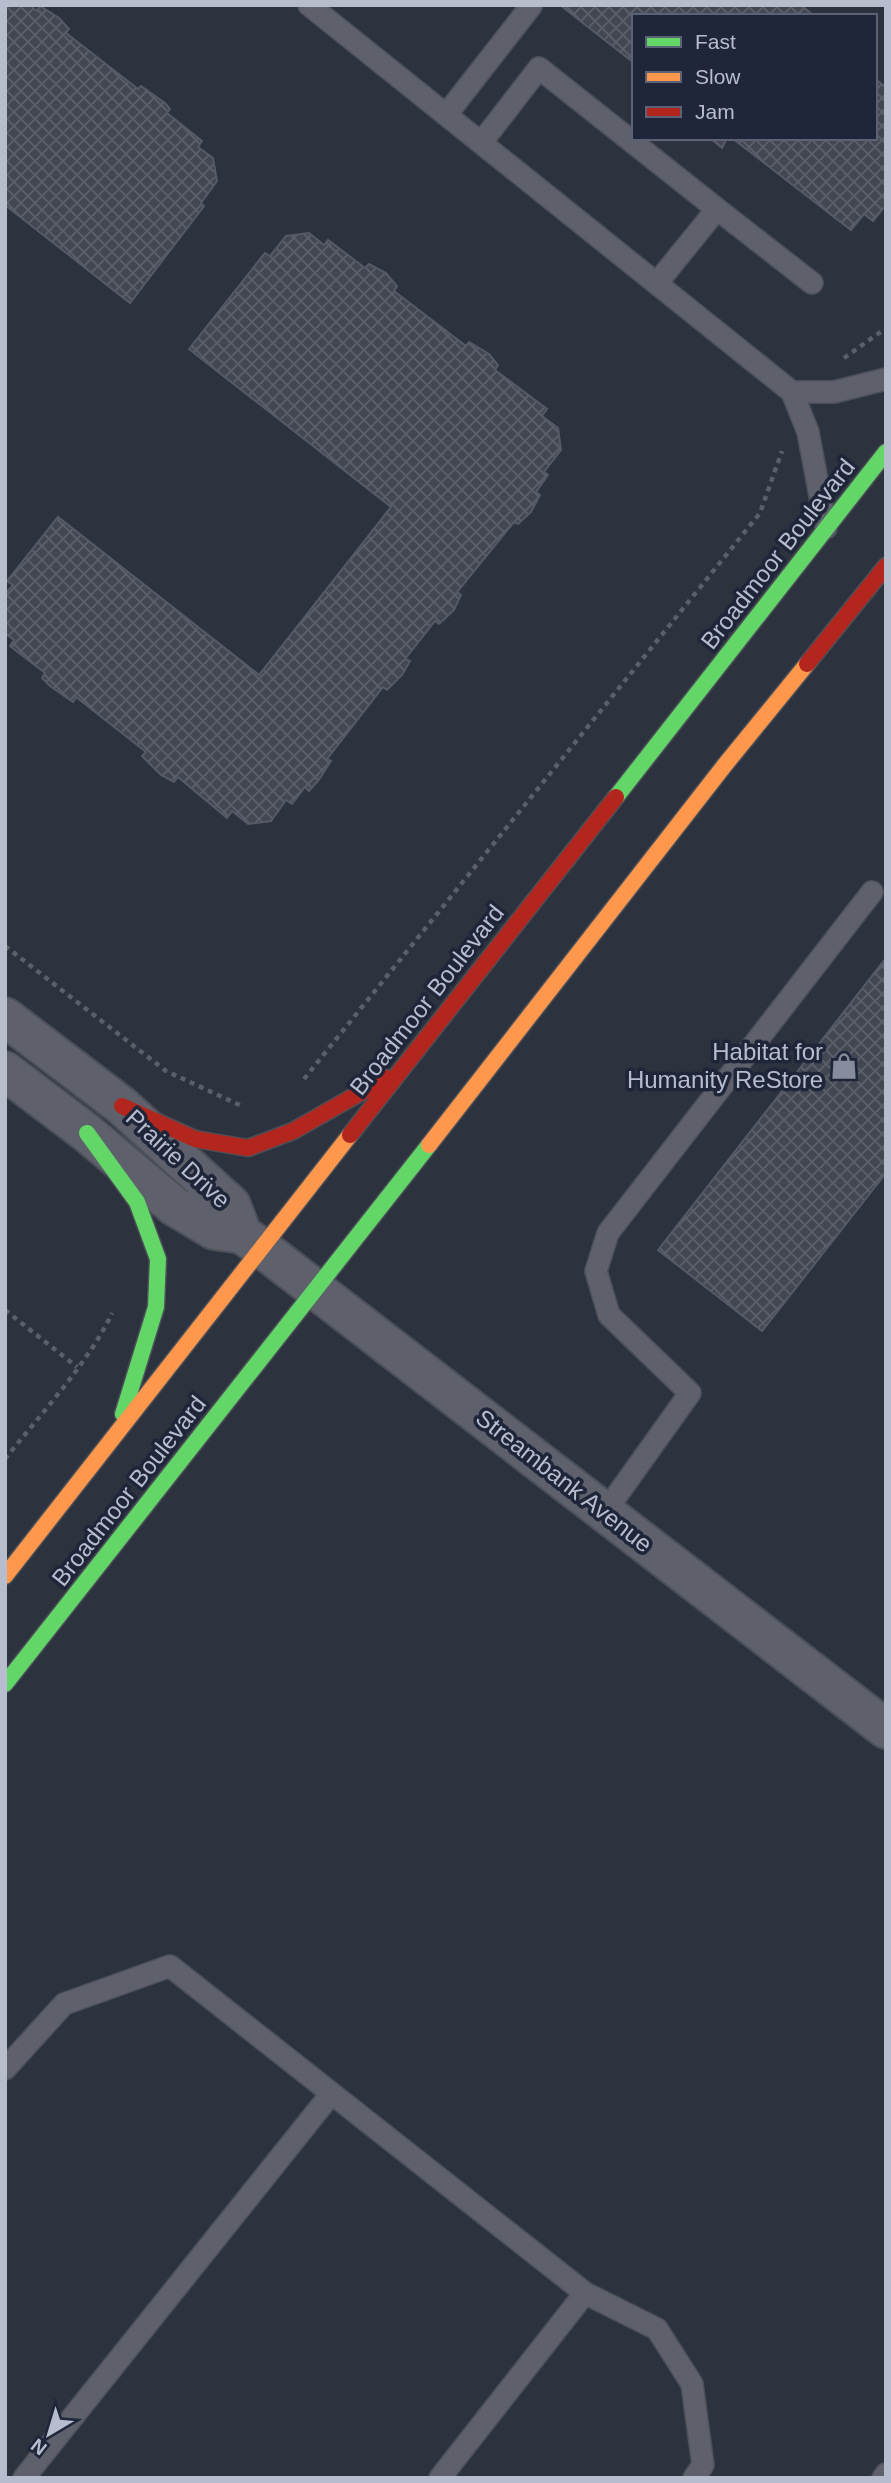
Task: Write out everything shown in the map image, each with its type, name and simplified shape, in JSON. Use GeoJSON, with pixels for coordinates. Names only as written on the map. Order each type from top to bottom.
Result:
{"type":"FeatureCollection","features":[{"type":"Feature","properties":{"kind":"main road","name":"Broadmoor Boulevard"},"geometry":{"type":"LineString","coordinates":[[5,1576],[115,1437],[252,1241],[400,1070],[886,452]]}},
{"type":"Feature","properties":{"kind":"main road","name":"Broadmoor Boulevard"},"geometry":{"type":"LineString","coordinates":[[5,1684],[317,1290],[724,766],[886,566]]}},
{"type":"Feature","properties":{"kind":"main road"},"geometry":{"type":"LineString","coordinates":[[122,1106],[195,1139],[248,1148],[293,1131],[400,1070]]}},
{"type":"Feature","properties":{"kind":"main road"},"geometry":{"type":"LineString","coordinates":[[87,1133],[137,1202],[158,1259],[156,1307],[115,1437]]}},
{"type":"Feature","properties":{"kind":"street","name":"Prairie Drive"},"geometry":{"type":"LineString","coordinates":[[5,1017],[122,1106],[231,1205],[252,1241]]}},
{"type":"Feature","properties":{"kind":"street","name":"Prairie Drive"},"geometry":{"type":"LineString","coordinates":[[5,1071],[87,1133],[174,1206],[214,1230],[252,1241]]}},
{"type":"Feature","properties":{"kind":"street","name":"Streambank Avenue"},"geometry":{"type":"LineString","coordinates":[[252,1241],[886,1729]]}},
{"type":"Feature","properties":{"kind":"lane"},"geometry":{"type":"LineString","coordinates":[[309,5],[792,392],[808,432],[826,528]]}},
{"type":"Feature","properties":{"kind":"lane"},"geometry":{"type":"LineString","coordinates":[[446,115],[531,6]]}},
{"type":"Feature","properties":{"kind":"lane"},"geometry":{"type":"LineString","coordinates":[[481,143],[539,68],[812,283]]}},
{"type":"Feature","properties":{"kind":"lane"},"geometry":{"type":"LineString","coordinates":[[657,283],[717,209]]}},
{"type":"Feature","properties":{"kind":"lane"},"geometry":{"type":"LineString","coordinates":[[792,392],[834,392],[886,379]]}},
{"type":"Feature","properties":{"kind":"lane"},"geometry":{"type":"LineString","coordinates":[[605,1512],[690,1393],[609,1315],[596,1270],[608,1233],[872,892]]}},
{"type":"Feature","properties":{"kind":"lane"},"geometry":{"type":"LineString","coordinates":[[5,2069],[64,2004],[170,1966],[585,2293],[657,2329],[692,2384],[703,2465],[694,2478]]}},
{"type":"Feature","properties":{"kind":"lane"},"geometry":{"type":"LineString","coordinates":[[24,2478],[331,2094]]}},
{"type":"Feature","properties":{"kind":"lane"},"geometry":{"type":"LineString","coordinates":[[440,2478],[585,2293]]}},
{"type":"Feature","properties":{"kind":"path"},"geometry":{"type":"LineString","coordinates":[[834,392],[842,360],[886,328]]}},
{"type":"Feature","properties":{"kind":"path"},"geometry":{"type":"LineString","coordinates":[[301,1082],[760,513],[785,442],[801,416]]}},
{"type":"Feature","properties":{"kind":"path"},"geometry":{"type":"LineString","coordinates":[[5,946],[166,1071],[244,1107],[258,1105]]}},
{"type":"Feature","properties":{"kind":"path"},"geometry":{"type":"LineString","coordinates":[[5,1459],[105,1328],[117,1303]]}},
{"type":"Feature","properties":{"kind":"path"},"geometry":{"type":"LineString","coordinates":[[5,1310],[77,1367]]}},
{"type":"Feature","properties":{"kind":"building"},"geometry":{"type":"Polygon","coordinates":[[[5,5],[30,5],[37,11],[40,6],[59,18],[69,29],[66,33],[138,89],[141,86],[165,103],[170,109],[167,113],[202,141],[198,147],[213,158],[217,181],[201,203],[204,206],[130,303],[5,205],[5,5]]]}},
{"type":"Feature","properties":{"kind":"building"},"geometry":{"type":"Polygon","coordinates":[[[560,5],[801,5],[812,14],[632,14],[632,61],[560,5]]]}},
{"type":"Feature","properties":{"kind":"building"},"geometry":{"type":"Polygon","coordinates":[[[877,80],[886,87],[886,205],[873,221],[864,214],[851,230],[735,140],[877,140],[877,80]]]}},
{"type":"Feature","properties":{"kind":"building"},"geometry":{"type":"Polygon","coordinates":[[[712,140],[726,140],[722,148],[712,140]]]}},
{"type":"Feature","properties":{"kind":"building"},"geometry":{"type":"Polygon","coordinates":[[[309,233],[324,245],[328,240],[365,268],[369,264],[386,273],[397,286],[394,291],[466,346],[469,342],[489,354],[498,365],[495,370],[547,409],[542,416],[558,428],[561,450],[544,472],[548,475],[536,492],[540,495],[531,512],[518,524],[514,522],[457,592],[461,595],[454,610],[439,624],[435,621],[405,659],[410,661],[402,675],[387,690],[383,687],[327,759],[331,761],[318,781],[309,791],[305,787],[292,804],[286,800],[271,821],[248,824],[232,811],[227,818],[178,777],[174,782],[161,775],[142,756],[146,752],[76,697],[73,702],[50,686],[42,678],[45,673],[10,646],[14,640],[5,633],[5,594],[13,585],[7,581],[58,517],[259,675],[391,507],[189,349],[265,253],[270,256],[286,236],[309,233]]]}},
{"type":"Feature","properties":{"kind":"building","name":"Habitat for Humanity ReStore"},"geometry":{"type":"Polygon","coordinates":[[[886,958],[886,1173],[762,1331],[658,1250],[886,958]]]}},
{"type":"Feature","properties":{"kind":"traffic: fast"},"geometry":{"type":"LineString","coordinates":[[616,797],[886,452]]}},
{"type":"Feature","properties":{"kind":"traffic: fast"},"geometry":{"type":"LineString","coordinates":[[87,1133],[137,1202],[158,1259],[156,1307],[123,1414]]}},
{"type":"Feature","properties":{"kind":"traffic: fast"},"geometry":{"type":"LineString","coordinates":[[5,1684],[429,1145]]}},
{"type":"Feature","properties":{"kind":"traffic: slow"},"geometry":{"type":"LineString","coordinates":[[429,1145],[724,766],[807,664]]}},
{"type":"Feature","properties":{"kind":"traffic: slow"},"geometry":{"type":"LineString","coordinates":[[5,1576],[350,1135]]}},
{"type":"Feature","properties":{"kind":"traffic: jam"},"geometry":{"type":"LineString","coordinates":[[807,664],[886,566]]}},
{"type":"Feature","properties":{"kind":"traffic: jam"},"geometry":{"type":"LineString","coordinates":[[350,1135],[616,797]]}},
{"type":"Feature","properties":{"kind":"traffic: jam"},"geometry":{"type":"LineString","coordinates":[[122,1106],[195,1139],[248,1148],[293,1131],[386,1078]]}},
{"type":"Feature","properties":{"kind":"place","name":"Habitat for Humanity ReStore"},"geometry":{"type":"Point","coordinates":[844,1066]}}]}
